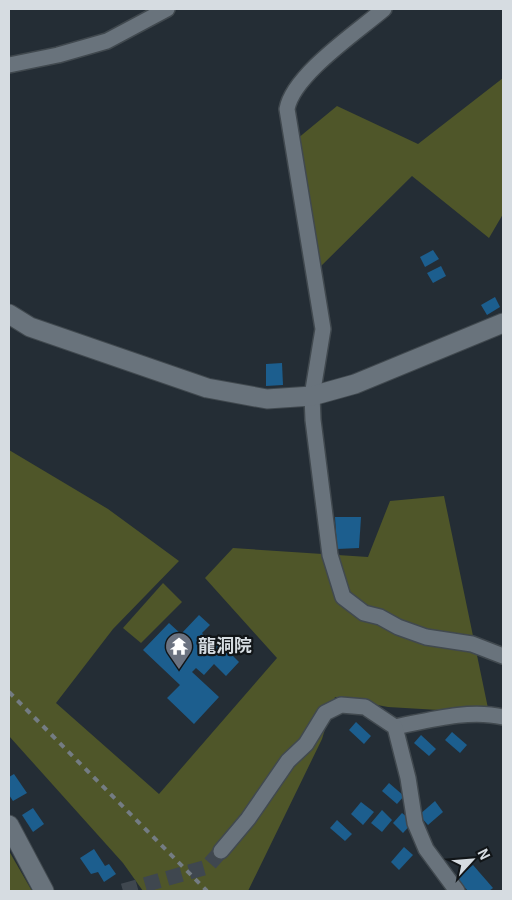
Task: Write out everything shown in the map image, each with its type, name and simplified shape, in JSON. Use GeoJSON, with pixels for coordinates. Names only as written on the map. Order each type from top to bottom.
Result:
{"type":"FeatureCollection","features":[{"type":"Feature","properties":{"kind":"street"},"geometry":{"type":"LineString","coordinates":[[9,65],[58,55],[107,41],[167,9]]}},
{"type":"Feature","properties":{"kind":"street"},"geometry":{"type":"LineString","coordinates":[[384,9],[309,72],[289,98],[287,109],[323,329],[312,396],[330,555],[343,597],[364,613],[380,617],[398,627],[426,637],[472,644],[503,656]]}},
{"type":"Feature","properties":{"kind":"street"},"geometry":{"type":"LineString","coordinates":[[9,314],[30,327],[207,388],[267,398],[312,396],[355,384],[503,323]]}},
{"type":"Feature","properties":{"kind":"street"},"geometry":{"type":"LineString","coordinates":[[221,851],[248,819],[288,762],[306,744],[325,713],[341,705],[365,707],[395,727],[408,778],[415,823],[426,849],[456,891]]}},
{"type":"Feature","properties":{"kind":"street"},"geometry":{"type":"LineString","coordinates":[[395,727],[451,717],[489,713],[503,717]]}},
{"type":"Feature","properties":{"kind":"street"},"geometry":{"type":"LineString","coordinates":[[9,826],[44,891]]}},
{"type":"Feature","properties":{"kind":"green space"},"geometry":{"type":"Polygon","coordinates":[[[503,78],[503,214],[489,238],[412,176],[316,271],[286,148],[337,106],[418,144],[503,78]]]}},
{"type":"Feature","properties":{"kind":"green space"},"geometry":{"type":"Polygon","coordinates":[[[9,450],[108,509],[179,561],[113,629],[56,703],[159,794],[277,658],[205,578],[233,548],[368,557],[390,501],[444,496],[489,713],[388,707],[335,697],[322,739],[248,891],[143,891],[123,863],[9,736],[9,450]]]}},
{"type":"Feature","properties":{"kind":"green space"},"geometry":{"type":"Polygon","coordinates":[[[163,583],[182,602],[141,643],[123,628],[163,583]]]}},
{"type":"Feature","properties":{"kind":"green space"},"geometry":{"type":"Polygon","coordinates":[[[9,851],[32,891],[9,891],[9,851]]]}},
{"type":"Feature","properties":{"kind":"building"},"geometry":{"type":"Polygon","coordinates":[[[433,250],[439,259],[425,267],[420,257],[433,250]]]}},
{"type":"Feature","properties":{"kind":"building"},"geometry":{"type":"Polygon","coordinates":[[[441,266],[446,276],[433,283],[427,273],[441,266]]]}},
{"type":"Feature","properties":{"kind":"building"},"geometry":{"type":"Polygon","coordinates":[[[495,297],[500,307],[487,315],[481,305],[495,297]]]}},
{"type":"Feature","properties":{"kind":"building"},"geometry":{"type":"Polygon","coordinates":[[[282,363],[283,385],[266,386],[266,364],[282,363]]]}},
{"type":"Feature","properties":{"kind":"building"},"geometry":{"type":"Polygon","coordinates":[[[335,517],[361,517],[359,548],[337,549],[335,517]]]}},
{"type":"Feature","properties":{"kind":"building","name":"龍洞院"},"geometry":{"type":"Polygon","coordinates":[[[199,615],[210,625],[202,633],[206,638],[197,647],[202,652],[215,638],[239,662],[226,676],[214,664],[204,675],[196,668],[192,672],[219,697],[194,724],[167,698],[180,685],[143,650],[169,623],[181,634],[199,615]]]}},
{"type":"Feature","properties":{"kind":"building"},"geometry":{"type":"Polygon","coordinates":[[[356,722],[371,736],[364,744],[349,730],[356,722]]]}},
{"type":"Feature","properties":{"kind":"building"},"geometry":{"type":"Polygon","coordinates":[[[452,732],[467,745],[460,753],[445,740],[452,732]]]}},
{"type":"Feature","properties":{"kind":"building"},"geometry":{"type":"Polygon","coordinates":[[[421,735],[436,749],[429,756],[414,743],[421,735]]]}},
{"type":"Feature","properties":{"kind":"building"},"geometry":{"type":"Polygon","coordinates":[[[14,774],[27,793],[13,801],[9,795],[9,777],[14,774]]]}},
{"type":"Feature","properties":{"kind":"building"},"geometry":{"type":"Polygon","coordinates":[[[389,783],[404,796],[397,804],[382,791],[389,783]]]}},
{"type":"Feature","properties":{"kind":"building"},"geometry":{"type":"Polygon","coordinates":[[[435,801],[443,812],[428,825],[419,815],[435,801]]]}},
{"type":"Feature","properties":{"kind":"building"},"geometry":{"type":"Polygon","coordinates":[[[361,802],[374,812],[363,825],[351,814],[361,802]]]}},
{"type":"Feature","properties":{"kind":"building"},"geometry":{"type":"Polygon","coordinates":[[[33,808],[44,824],[33,832],[22,815],[33,808]]]}},
{"type":"Feature","properties":{"kind":"building"},"geometry":{"type":"Polygon","coordinates":[[[382,810],[392,820],[382,832],[371,823],[382,810]]]}},
{"type":"Feature","properties":{"kind":"building"},"geometry":{"type":"Polygon","coordinates":[[[402,813],[413,822],[403,833],[393,823],[402,813]]]}},
{"type":"Feature","properties":{"kind":"building"},"geometry":{"type":"Polygon","coordinates":[[[337,820],[352,834],[345,841],[330,828],[337,820]]]}},
{"type":"Feature","properties":{"kind":"building"},"geometry":{"type":"Polygon","coordinates":[[[404,847],[413,855],[399,870],[391,862],[404,847]]]}},
{"type":"Feature","properties":{"kind":"building"},"geometry":{"type":"Polygon","coordinates":[[[94,849],[105,866],[109,864],[116,874],[104,882],[98,872],[91,874],[80,858],[94,849]]]}},
{"type":"Feature","properties":{"kind":"building"},"geometry":{"type":"Polygon","coordinates":[[[473,865],[493,888],[489,891],[468,891],[457,879],[473,865]]]}},
{"type":"Feature","properties":{"kind":"tunnel"},"geometry":{"type":"LineString","coordinates":[[123,891],[207,867],[221,851]]}},
{"type":"Feature","properties":{"kind":"railway"},"geometry":{"type":"LineString","coordinates":[[9,692],[207,891]]}},
{"type":"Feature","properties":{"kind":"place","name":"龍洞院"},"geometry":{"type":"Point","coordinates":[179,670]}}]}
